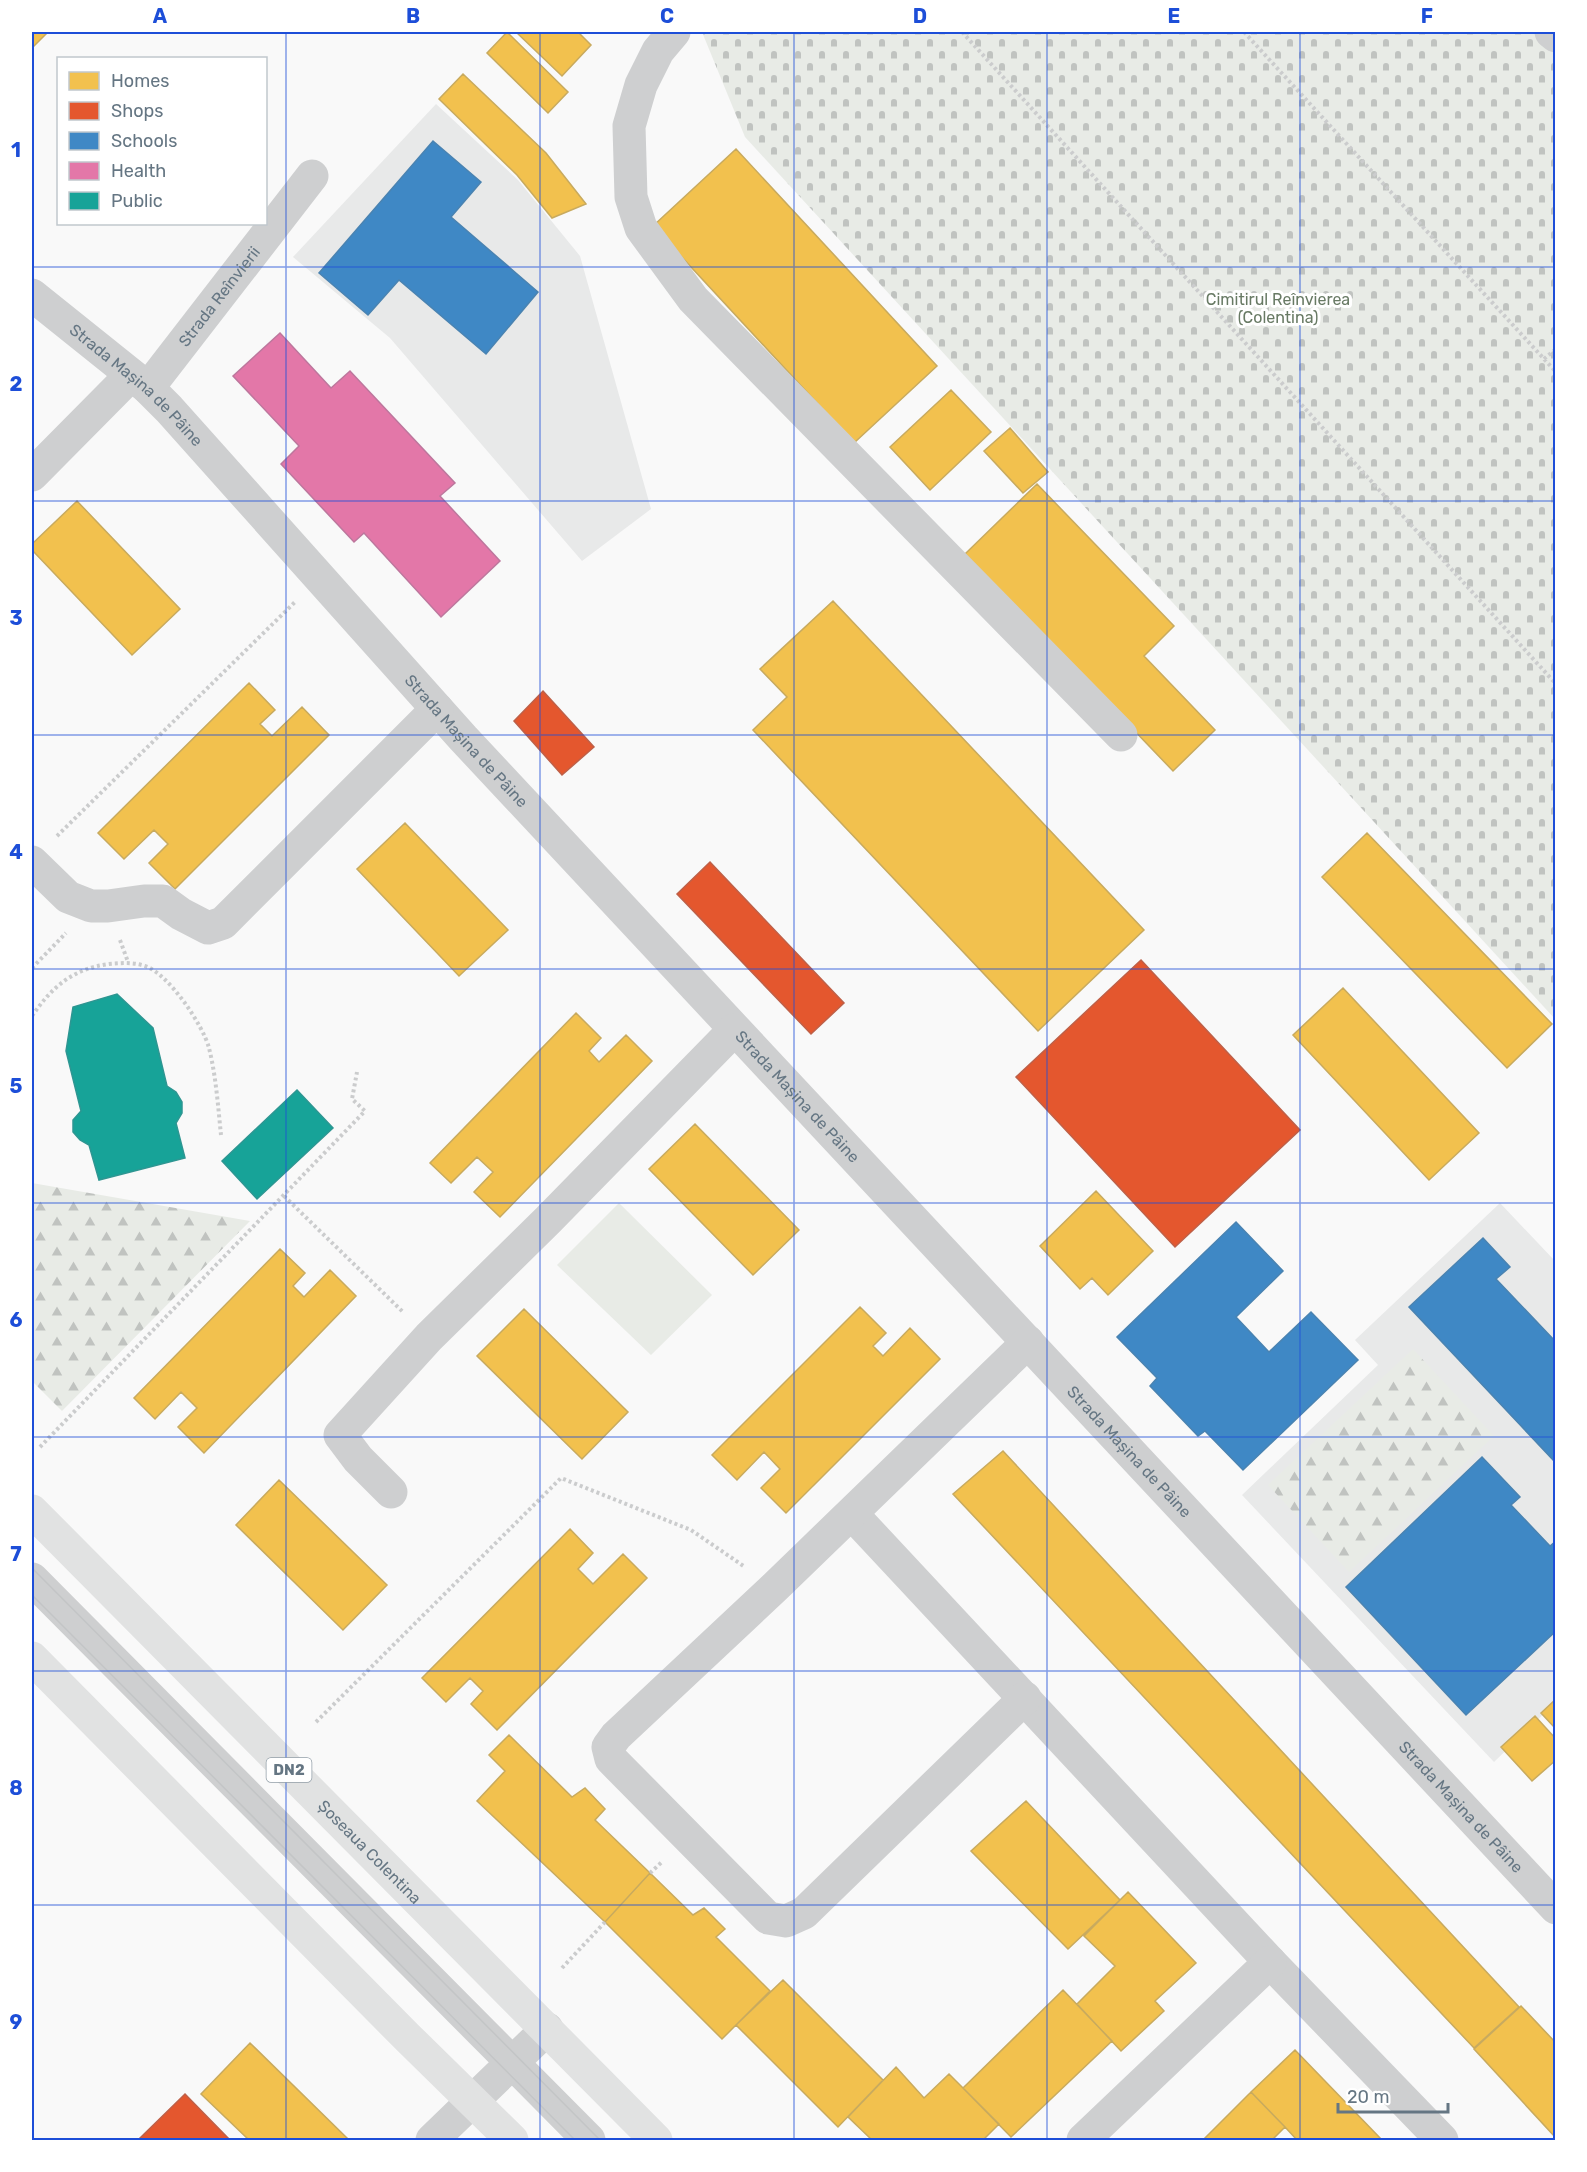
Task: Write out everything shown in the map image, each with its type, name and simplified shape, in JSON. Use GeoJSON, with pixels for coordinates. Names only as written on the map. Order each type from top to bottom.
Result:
{"type":"FeatureCollection","features":[{"type":"Feature","properties":{"kind":"main road","name":"Șoseaua Colentina"},"geometry":{"type":"LineString","coordinates":[[32,1511],[657,2140]]}},
{"type":"Feature","properties":{"kind":"main road"},"geometry":{"type":"LineString","coordinates":[[32,1658],[512,2140]]}},
{"type":"Feature","properties":{"kind":"street"},"geometry":{"type":"LineString","coordinates":[[674,32],[658,51],[641,85],[628,126],[631,197],[640,228],[693,299],[1121,735]]}},
{"type":"Feature","properties":{"kind":"street"},"geometry":{"type":"LineString","coordinates":[[1551,32],[1556,36]]}},
{"type":"Feature","properties":{"kind":"street","name":"Strada Reînvierii"},"geometry":{"type":"LineString","coordinates":[[32,476],[139,382],[312,176]]}},
{"type":"Feature","properties":{"kind":"street","name":"Strada Mașina de Pâine"},"geometry":{"type":"LineString","coordinates":[[32,295],[169,409],[437,709],[734,1030],[1553,1900]]}},
{"type":"Feature","properties":{"kind":"street"},"geometry":{"type":"LineString","coordinates":[[32,861],[68,897],[91,906],[163,901],[181,914],[208,928],[224,923],[437,709]]}},
{"type":"Feature","properties":{"kind":"street"},"geometry":{"type":"LineString","coordinates":[[391,1491],[358,1459],[340,1435],[429,1337],[548,1220],[734,1030]]}},
{"type":"Feature","properties":{"kind":"street"},"geometry":{"type":"LineString","coordinates":[[1025,1698],[804,1913],[786,1921],[768,1918],[611,1759],[608,1747],[621,1731],[852,1514],[1028,1342]]}},
{"type":"Feature","properties":{"kind":"street"},"geometry":{"type":"LineString","coordinates":[[852,1514],[1270,1962],[1442,2140]]}},
{"type":"Feature","properties":{"kind":"street"},"geometry":{"type":"LineString","coordinates":[[32,1580],[589,2140]]}},
{"type":"Feature","properties":{"kind":"street"},"geometry":{"type":"LineString","coordinates":[[1083,2140],[1270,1962]]}},
{"type":"Feature","properties":{"kind":"street"},"geometry":{"type":"LineString","coordinates":[[432,2140],[547,2029]]}},
{"type":"Feature","properties":{"kind":"path"},"geometry":{"type":"LineString","coordinates":[[962,32],[1556,684]]}},
{"type":"Feature","properties":{"kind":"path"},"geometry":{"type":"LineString","coordinates":[[1244,32],[1556,372]]}},
{"type":"Feature","properties":{"kind":"path"},"geometry":{"type":"LineString","coordinates":[[1544,359],[1556,349]]}},
{"type":"Feature","properties":{"kind":"path"},"geometry":{"type":"LineString","coordinates":[[57,836],[320,578]]}},
{"type":"Feature","properties":{"kind":"path"},"geometry":{"type":"LineString","coordinates":[[32,968],[91,906]]}},
{"type":"Feature","properties":{"kind":"path"},"geometry":{"type":"LineString","coordinates":[[32,1016],[47,994],[72,975],[100,966],[128,962],[148,966],[169,984],[194,1015],[208,1047],[221,1135]]}},
{"type":"Feature","properties":{"kind":"path"},"geometry":{"type":"LineString","coordinates":[[40,1447],[365,1111],[352,1099],[357,1072]]}},
{"type":"Feature","properties":{"kind":"path"},"geometry":{"type":"LineString","coordinates":[[284,1196],[429,1337]]}},
{"type":"Feature","properties":{"kind":"path"},"geometry":{"type":"LineString","coordinates":[[316,1722],[561,1478],[691,1530],[775,1587]]}},
{"type":"Feature","properties":{"kind":"path"},"geometry":{"type":"LineString","coordinates":[[562,1968],[605,1922]]}},
{"type":"Feature","properties":{"kind":"shaded area"},"geometry":{"type":"Polygon","coordinates":[[[436,104],[518,180],[580,256],[651,509],[582,561],[390,338],[293,257],[436,104]]]}},
{"type":"Feature","properties":{"kind":"shaded area"},"geometry":{"type":"Polygon","coordinates":[[[1500,1203],[1555,1261],[1555,1703],[1494,1762],[1242,1495],[1378,1365],[1355,1340],[1500,1203]]]}},
{"type":"Feature","properties":{"kind":"green space","name":"Cimitirul Reînvierea (Colentina)"},"geometry":{"type":"Polygon","coordinates":[[[702,32],[1555,32],[1555,1019],[745,137],[702,32]]]}},
{"type":"Feature","properties":{"kind":"green space"},"geometry":{"type":"Polygon","coordinates":[[[32,1183],[250,1221],[62,1411],[32,1381],[32,1183]]]}},
{"type":"Feature","properties":{"kind":"green space"},"geometry":{"type":"Polygon","coordinates":[[[619,1203],[712,1295],[651,1355],[557,1265],[619,1203]]]}},
{"type":"Feature","properties":{"kind":"green space"},"geometry":{"type":"Polygon","coordinates":[[[1413,1349],[1494,1436],[1349,1572],[1268,1485],[1413,1349]]]}},
{"type":"Feature","properties":{"kind":"building: Homes"},"geometry":{"type":"Polygon","coordinates":[[[32,32],[48,32],[32,48],[32,32]]]}},
{"type":"Feature","properties":{"kind":"building: Homes"},"geometry":{"type":"Polygon","coordinates":[[[507,32],[568,92],[548,113],[487,53],[507,32]]]}},
{"type":"Feature","properties":{"kind":"building: Homes"},"geometry":{"type":"Polygon","coordinates":[[[516,32],[578,32],[591,45],[562,76],[516,32]]]}},
{"type":"Feature","properties":{"kind":"building: Homes"},"geometry":{"type":"Polygon","coordinates":[[[463,74],[546,153],[586,204],[552,218],[517,175],[439,99],[463,74]]]}},
{"type":"Feature","properties":{"kind":"building: Homes"},"geometry":{"type":"Polygon","coordinates":[[[736,149],[937,366],[854,443],[653,226],[736,149]]]}},
{"type":"Feature","properties":{"kind":"building: Homes"},"geometry":{"type":"Polygon","coordinates":[[[951,390],[991,432],[930,490],[890,447],[951,390]]]}},
{"type":"Feature","properties":{"kind":"building: Homes"},"geometry":{"type":"Polygon","coordinates":[[[1010,428],[1048,472],[1023,493],[984,451],[1010,428]]]}},
{"type":"Feature","properties":{"kind":"building: Homes"},"geometry":{"type":"Polygon","coordinates":[[[1037,484],[1174,626],[1144,656],[1215,730],[1173,771],[965,554],[1037,484]]]}},
{"type":"Feature","properties":{"kind":"building: Homes"},"geometry":{"type":"Polygon","coordinates":[[[77,501],[180,609],[132,655],[32,550],[32,544],[77,501]]]}},
{"type":"Feature","properties":{"kind":"building: Homes"},"geometry":{"type":"Polygon","coordinates":[[[833,601],[1144,930],[1038,1031],[753,730],[787,697],[760,669],[833,601]]]}},
{"type":"Feature","properties":{"kind":"building: Homes"},"geometry":{"type":"Polygon","coordinates":[[[249,683],[275,710],[260,724],[272,736],[302,707],[329,735],[175,889],[149,863],[168,844],[154,830],[124,859],[98,833],[249,683]]]}},
{"type":"Feature","properties":{"kind":"building: Homes"},"geometry":{"type":"Polygon","coordinates":[[[405,823],[508,930],[459,976],[357,869],[405,823]]]}},
{"type":"Feature","properties":{"kind":"building: Homes"},"geometry":{"type":"Polygon","coordinates":[[[1367,833],[1552,1024],[1507,1068],[1322,877],[1367,833]]]}},
{"type":"Feature","properties":{"kind":"building: Homes"},"geometry":{"type":"Polygon","coordinates":[[[1343,988],[1479,1133],[1429,1180],[1293,1035],[1343,988]]]}},
{"type":"Feature","properties":{"kind":"building: Homes"},"geometry":{"type":"Polygon","coordinates":[[[576,1013],[601,1038],[589,1051],[599,1062],[626,1035],[652,1061],[500,1217],[474,1192],[493,1172],[477,1157],[451,1183],[430,1163],[576,1013]]]}},
{"type":"Feature","properties":{"kind":"building: Homes"},"geometry":{"type":"Polygon","coordinates":[[[695,1124],[799,1230],[753,1275],[649,1169],[695,1124]]]}},
{"type":"Feature","properties":{"kind":"building: Homes"},"geometry":{"type":"Polygon","coordinates":[[[1096,1191],[1153,1251],[1108,1295],[1092,1278],[1080,1289],[1040,1246],[1096,1191]]]}},
{"type":"Feature","properties":{"kind":"building: Homes"},"geometry":{"type":"Polygon","coordinates":[[[280,1249],[305,1273],[293,1286],[304,1297],[330,1270],[356,1296],[204,1453],[178,1427],[197,1408],[181,1392],[155,1419],[134,1398],[280,1249]]]}},
{"type":"Feature","properties":{"kind":"building: Homes"},"geometry":{"type":"Polygon","coordinates":[[[860,1307],[886,1333],[873,1346],[883,1356],[910,1328],[940,1359],[786,1513],[761,1488],[780,1469],[764,1452],[737,1480],[712,1455],[860,1307]]]}},
{"type":"Feature","properties":{"kind":"building: Homes"},"geometry":{"type":"Polygon","coordinates":[[[524,1309],[628,1412],[582,1459],[477,1356],[524,1309]]]}},
{"type":"Feature","properties":{"kind":"building: Homes"},"geometry":{"type":"Polygon","coordinates":[[[1003,1451],[1519,2007],[1474,2048],[953,1494],[1003,1451]]]}},
{"type":"Feature","properties":{"kind":"building: Homes"},"geometry":{"type":"Polygon","coordinates":[[[279,1480],[387,1585],[343,1630],[236,1525],[279,1480]]]}},
{"type":"Feature","properties":{"kind":"building: Homes"},"geometry":{"type":"Polygon","coordinates":[[[570,1529],[593,1553],[578,1569],[593,1584],[623,1554],[647,1578],[497,1730],[471,1704],[483,1691],[470,1678],[446,1702],[422,1678],[570,1529]]]}},
{"type":"Feature","properties":{"kind":"building: Homes"},"geometry":{"type":"Polygon","coordinates":[[[1556,1699],[1556,1729],[1541,1713],[1556,1699]]]}},
{"type":"Feature","properties":{"kind":"building: Homes"},"geometry":{"type":"Polygon","coordinates":[[[1535,1716],[1556,1739],[1556,1760],[1532,1781],[1501,1747],[1535,1716]]]}},
{"type":"Feature","properties":{"kind":"building: Homes"},"geometry":{"type":"Polygon","coordinates":[[[509,1735],[572,1797],[585,1788],[605,1809],[595,1820],[650,1873],[605,1922],[477,1801],[505,1771],[489,1755],[509,1735]]]}},
{"type":"Feature","properties":{"kind":"building: Homes"},"geometry":{"type":"Polygon","coordinates":[[[1026,1801],[1120,1900],[1068,1949],[971,1851],[1026,1801]]]}},
{"type":"Feature","properties":{"kind":"building: Homes"},"geometry":{"type":"Polygon","coordinates":[[[650,1873],[693,1915],[704,1908],[725,1929],[716,1937],[770,1991],[722,2039],[605,1922],[650,1873]]]}},
{"type":"Feature","properties":{"kind":"building: Homes"},"geometry":{"type":"Polygon","coordinates":[[[1128,1892],[1196,1963],[1155,2001],[1164,2011],[1121,2051],[1077,2004],[1115,1966],[1084,1936],[1128,1892]]]}},
{"type":"Feature","properties":{"kind":"building: Homes"},"geometry":{"type":"Polygon","coordinates":[[[783,1980],[883,2080],[838,2127],[736,2025],[783,1980]]]}},
{"type":"Feature","properties":{"kind":"building: Homes"},"geometry":{"type":"Polygon","coordinates":[[[1063,1990],[1112,2041],[1011,2137],[963,2088],[1063,1990]]]}},
{"type":"Feature","properties":{"kind":"building: Homes"},"geometry":{"type":"Polygon","coordinates":[[[1521,2006],[1556,2043],[1556,2138],[1474,2049],[1521,2006]]]}},
{"type":"Feature","properties":{"kind":"building: Homes"},"geometry":{"type":"Polygon","coordinates":[[[250,2043],[349,2140],[249,2140],[201,2094],[250,2043]]]}},
{"type":"Feature","properties":{"kind":"building: Homes"},"geometry":{"type":"Polygon","coordinates":[[[1295,2050],[1382,2140],[1297,2140],[1251,2092],[1295,2050]]]}},
{"type":"Feature","properties":{"kind":"building: Homes"},"geometry":{"type":"Polygon","coordinates":[[[896,2067],[924,2098],[949,2074],[999,2124],[983,2140],[872,2140],[848,2117],[896,2067]]]}},
{"type":"Feature","properties":{"kind":"building: Homes"},"geometry":{"type":"Polygon","coordinates":[[[1251,2092],[1285,2127],[1272,2140],[1203,2140],[1251,2092]]]}},
{"type":"Feature","properties":{"kind":"building: Shops"},"geometry":{"type":"Polygon","coordinates":[[[543,691],[594,747],[562,775],[514,721],[543,691]]]}},
{"type":"Feature","properties":{"kind":"building: Shops"},"geometry":{"type":"Polygon","coordinates":[[[710,862],[844,1003],[811,1034],[677,894],[710,862]]]}},
{"type":"Feature","properties":{"kind":"building: Shops"},"geometry":{"type":"Polygon","coordinates":[[[1141,960],[1300,1130],[1175,1247],[1016,1077],[1141,960]]]}},
{"type":"Feature","properties":{"kind":"building: Shops"},"geometry":{"type":"Polygon","coordinates":[[[185,2094],[230,2140],[138,2140],[185,2094]]]}},
{"type":"Feature","properties":{"kind":"building: Schools"},"geometry":{"type":"Polygon","coordinates":[[[433,141],[481,182],[451,217],[538,292],[486,354],[399,280],[368,315],[319,273],[433,141]]]}},
{"type":"Feature","properties":{"kind":"building: Schools"},"geometry":{"type":"Polygon","coordinates":[[[1236,1222],[1283,1271],[1236,1317],[1269,1352],[1311,1312],[1358,1360],[1243,1470],[1205,1431],[1198,1436],[1150,1386],[1157,1378],[1117,1337],[1236,1222]]]}},
{"type":"Feature","properties":{"kind":"building: Schools"},"geometry":{"type":"Polygon","coordinates":[[[1483,1238],[1510,1267],[1496,1279],[1556,1342],[1556,1463],[1409,1307],[1483,1238]]]}},
{"type":"Feature","properties":{"kind":"building: Schools"},"geometry":{"type":"Polygon","coordinates":[[[1482,1457],[1520,1497],[1511,1505],[1550,1546],[1556,1541],[1556,1631],[1466,1715],[1346,1587],[1482,1457]]]}},
{"type":"Feature","properties":{"kind":"building: Health"},"geometry":{"type":"Polygon","coordinates":[[[280,333],[331,388],[350,371],[455,483],[440,496],[500,561],[441,617],[364,533],[354,542],[281,464],[299,446],[233,376],[280,333]]]}},
{"type":"Feature","properties":{"kind":"building: Public"},"geometry":{"type":"Polygon","coordinates":[[[117,994],[153,1028],[167,1086],[176,1092],[182,1102],[182,1113],[176,1123],[185,1158],[99,1180],[89,1145],[73,1132],[73,1120],[81,1111],[66,1051],[73,1007],[117,994]]]}},
{"type":"Feature","properties":{"kind":"building: Public"},"geometry":{"type":"Polygon","coordinates":[[[297,1090],[333,1128],[257,1199],[222,1161],[297,1090]]]}},
{"type":"Feature","properties":{"kind":"tram line"},"geometry":{"type":"LineString","coordinates":[[32,1568],[600,2140]]}},
{"type":"Feature","properties":{"kind":"tram line"},"geometry":{"type":"LineString","coordinates":[[32,1595],[575,2140]]}}]}
